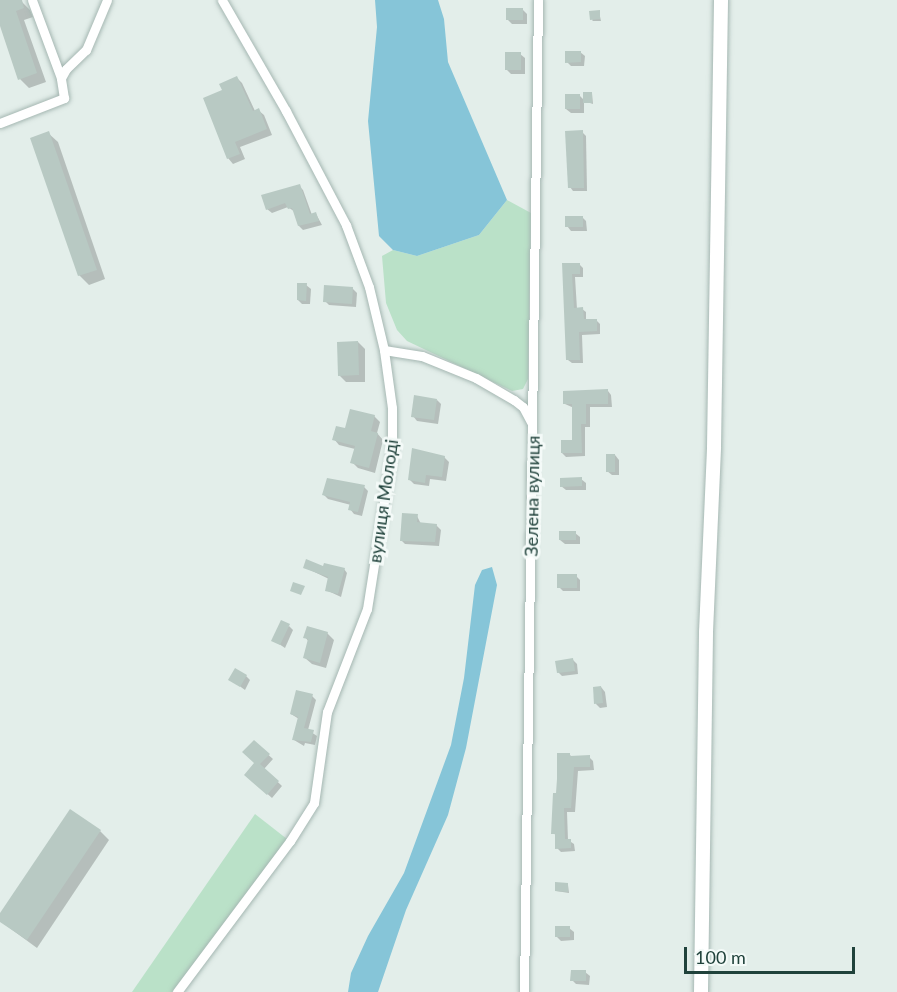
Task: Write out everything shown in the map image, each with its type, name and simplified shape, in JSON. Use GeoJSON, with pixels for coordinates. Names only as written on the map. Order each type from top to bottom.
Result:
{"type":"FeatureCollection","features":[{"type":"Feature","properties":{"kind":"street"},"geometry":{"type":"LineString","coordinates":[[0,123],[63,98],[61,78],[32,0]]}},
{"type":"Feature","properties":{"kind":"street"},"geometry":{"type":"LineString","coordinates":[[61,78],[66,69],[86,50],[107,0]]}},
{"type":"Feature","properties":{"kind":"street","name":"вулиця Молоді"},"geometry":{"type":"LineString","coordinates":[[177,992],[308,815],[318,792],[322,736],[327,712],[367,609],[386,503],[392,451],[392,408],[384,350],[369,287],[346,225],[286,111],[222,0]]}},
{"type":"Feature","properties":{"kind":"street","name":"Зелена вулиця"},"geometry":{"type":"LineString","coordinates":[[524,992],[538,0]]}},
{"type":"Feature","properties":{"kind":"street"},"geometry":{"type":"LineString","coordinates":[[701,992],[706,632],[714,435],[721,0]]}},
{"type":"Feature","properties":{"kind":"street"},"geometry":{"type":"LineString","coordinates":[[384,350],[422,356],[476,378],[523,407],[532,424]]}},
{"type":"Feature","properties":{"kind":"green space"},"geometry":{"type":"Polygon","coordinates":[[[507,200],[531,213],[528,379],[523,389],[512,391],[407,341],[397,330],[386,303],[382,256],[393,250],[417,256],[479,235],[507,200]]]}},
{"type":"Feature","properties":{"kind":"green space"},"geometry":{"type":"Polygon","coordinates":[[[255,814],[287,839],[172,992],[132,992],[255,814]]]}},
{"type":"Feature","properties":{"kind":"water"},"geometry":{"type":"Polygon","coordinates":[[[375,0],[438,0],[444,19],[448,62],[507,200],[479,235],[417,256],[393,250],[379,236],[368,121],[377,27],[375,0]]]}},
{"type":"Feature","properties":{"kind":"water"},"geometry":{"type":"Polygon","coordinates":[[[492,567],[497,585],[466,748],[448,815],[406,910],[378,992],[348,992],[351,973],[368,936],[404,873],[451,745],[464,678],[475,585],[482,570],[492,567]]]}},
{"type":"Feature","properties":{"kind":"building"},"geometry":{"type":"Polygon","coordinates":[[[0,0],[22,0],[24,8],[16,11],[37,73],[18,80],[0,26],[0,0]]]}},
{"type":"Feature","properties":{"kind":"building"},"geometry":{"type":"Polygon","coordinates":[[[506,8],[523,8],[523,20],[506,20],[506,8]]]}},
{"type":"Feature","properties":{"kind":"building"},"geometry":{"type":"Polygon","coordinates":[[[600,10],[600,19],[590,20],[589,11],[600,10]]]}},
{"type":"Feature","properties":{"kind":"building"},"geometry":{"type":"Polygon","coordinates":[[[565,51],[581,51],[581,62],[565,63],[565,51]]]}},
{"type":"Feature","properties":{"kind":"building"},"geometry":{"type":"Polygon","coordinates":[[[505,52],[521,52],[521,70],[505,70],[505,52]]]}},
{"type":"Feature","properties":{"kind":"building"},"geometry":{"type":"Polygon","coordinates":[[[237,76],[253,111],[259,108],[267,129],[235,142],[240,154],[227,159],[203,98],[222,90],[219,84],[237,76]]]}},
{"type":"Feature","properties":{"kind":"building"},"geometry":{"type":"Polygon","coordinates":[[[583,92],[592,92],[592,103],[583,103],[583,92]]]}},
{"type":"Feature","properties":{"kind":"building"},"geometry":{"type":"Polygon","coordinates":[[[565,94],[580,94],[580,109],[565,109],[565,94]]]}},
{"type":"Feature","properties":{"kind":"building"},"geometry":{"type":"Polygon","coordinates":[[[583,130],[584,188],[568,188],[565,131],[583,130]]]}},
{"type":"Feature","properties":{"kind":"building"},"geometry":{"type":"Polygon","coordinates":[[[49,131],[97,270],[78,276],[30,138],[49,131]]]}},
{"type":"Feature","properties":{"kind":"building"},"geometry":{"type":"Polygon","coordinates":[[[300,184],[310,214],[316,212],[319,221],[298,226],[292,208],[288,209],[285,203],[266,210],[261,195],[300,184]]]}},
{"type":"Feature","properties":{"kind":"building"},"geometry":{"type":"Polygon","coordinates":[[[565,216],[583,216],[583,227],[565,227],[565,216]]]}},
{"type":"Feature","properties":{"kind":"building"},"geometry":{"type":"Polygon","coordinates":[[[562,263],[580,263],[580,274],[572,274],[574,308],[583,307],[584,319],[597,319],[597,331],[579,332],[580,360],[566,360],[562,263]]]}},
{"type":"Feature","properties":{"kind":"building"},"geometry":{"type":"Polygon","coordinates":[[[297,283],[307,283],[306,301],[297,300],[297,283]]]}},
{"type":"Feature","properties":{"kind":"building"},"geometry":{"type":"Polygon","coordinates":[[[324,285],[353,287],[352,304],[323,302],[324,285]]]}},
{"type":"Feature","properties":{"kind":"building"},"geometry":{"type":"Polygon","coordinates":[[[358,341],[359,375],[338,376],[337,342],[358,341]]]}},
{"type":"Feature","properties":{"kind":"building"},"geometry":{"type":"Polygon","coordinates":[[[608,389],[608,404],[586,404],[586,424],[581,424],[582,453],[561,453],[561,440],[572,440],[572,404],[563,404],[563,391],[608,389]]]}},
{"type":"Feature","properties":{"kind":"building"},"geometry":{"type":"Polygon","coordinates":[[[414,395],[437,399],[434,420],[411,417],[414,395]]]}},
{"type":"Feature","properties":{"kind":"building"},"geometry":{"type":"Polygon","coordinates":[[[350,409],[375,415],[371,431],[378,433],[369,468],[350,463],[355,446],[332,440],[336,426],[345,428],[350,409]]]}},
{"type":"Feature","properties":{"kind":"building"},"geometry":{"type":"Polygon","coordinates":[[[412,448],[445,456],[442,477],[426,475],[425,483],[408,480],[412,448]]]}},
{"type":"Feature","properties":{"kind":"building"},"geometry":{"type":"Polygon","coordinates":[[[606,454],[615,454],[615,472],[606,472],[606,454]]]}},
{"type":"Feature","properties":{"kind":"building"},"geometry":{"type":"Polygon","coordinates":[[[582,477],[582,486],[560,487],[560,478],[582,477]]]}},
{"type":"Feature","properties":{"kind":"building"},"geometry":{"type":"Polygon","coordinates":[[[327,478],[365,485],[358,512],[348,510],[350,502],[322,495],[327,478]]]}},
{"type":"Feature","properties":{"kind":"building"},"geometry":{"type":"Polygon","coordinates":[[[402,513],[418,514],[417,522],[437,524],[435,542],[400,541],[402,513]]]}},
{"type":"Feature","properties":{"kind":"building"},"geometry":{"type":"Polygon","coordinates":[[[559,531],[576,531],[576,540],[559,540],[559,531]]]}},
{"type":"Feature","properties":{"kind":"building"},"geometry":{"type":"Polygon","coordinates":[[[306,559],[323,566],[324,563],[345,568],[338,594],[325,591],[328,577],[303,568],[306,559]]]}},
{"type":"Feature","properties":{"kind":"building"},"geometry":{"type":"Polygon","coordinates":[[[557,574],[577,574],[577,588],[557,588],[557,574]]]}},
{"type":"Feature","properties":{"kind":"building"},"geometry":{"type":"Polygon","coordinates":[[[293,582],[305,586],[301,595],[290,591],[293,582]]]}},
{"type":"Feature","properties":{"kind":"building"},"geometry":{"type":"Polygon","coordinates":[[[281,620],[290,624],[280,645],[271,641],[281,620]]]}},
{"type":"Feature","properties":{"kind":"building"},"geometry":{"type":"Polygon","coordinates":[[[307,626],[328,632],[320,663],[303,658],[308,639],[303,638],[307,626]]]}},
{"type":"Feature","properties":{"kind":"building"},"geometry":{"type":"Polygon","coordinates":[[[573,658],[575,671],[557,673],[555,661],[573,658]]]}},
{"type":"Feature","properties":{"kind":"building"},"geometry":{"type":"Polygon","coordinates":[[[235,668],[247,675],[240,687],[228,680],[235,668]]]}},
{"type":"Feature","properties":{"kind":"building"},"geometry":{"type":"Polygon","coordinates":[[[601,686],[603,703],[594,704],[593,687],[601,686]]]}},
{"type":"Feature","properties":{"kind":"building"},"geometry":{"type":"Polygon","coordinates":[[[296,690],[313,694],[304,728],[314,730],[311,742],[292,740],[298,717],[290,714],[296,690]]]}},
{"type":"Feature","properties":{"kind":"building"},"geometry":{"type":"Polygon","coordinates":[[[254,740],[270,754],[260,764],[279,781],[267,795],[244,775],[254,763],[242,752],[254,740]]]}},
{"type":"Feature","properties":{"kind":"building"},"geometry":{"type":"Polygon","coordinates":[[[557,753],[570,753],[570,756],[590,755],[590,767],[574,767],[571,808],[564,808],[565,839],[571,839],[571,848],[555,849],[555,834],[551,834],[553,793],[556,793],[557,753]]]}},
{"type":"Feature","properties":{"kind":"building"},"geometry":{"type":"Polygon","coordinates":[[[70,809],[101,830],[27,940],[0,922],[0,913],[70,809]]]}},
{"type":"Feature","properties":{"kind":"building"},"geometry":{"type":"Polygon","coordinates":[[[555,882],[568,883],[568,892],[555,891],[555,882]]]}},
{"type":"Feature","properties":{"kind":"building"},"geometry":{"type":"Polygon","coordinates":[[[555,926],[570,926],[570,937],[555,937],[555,926]]]}},
{"type":"Feature","properties":{"kind":"building"},"geometry":{"type":"Polygon","coordinates":[[[571,970],[586,970],[586,981],[570,981],[571,970]]]}}]}
